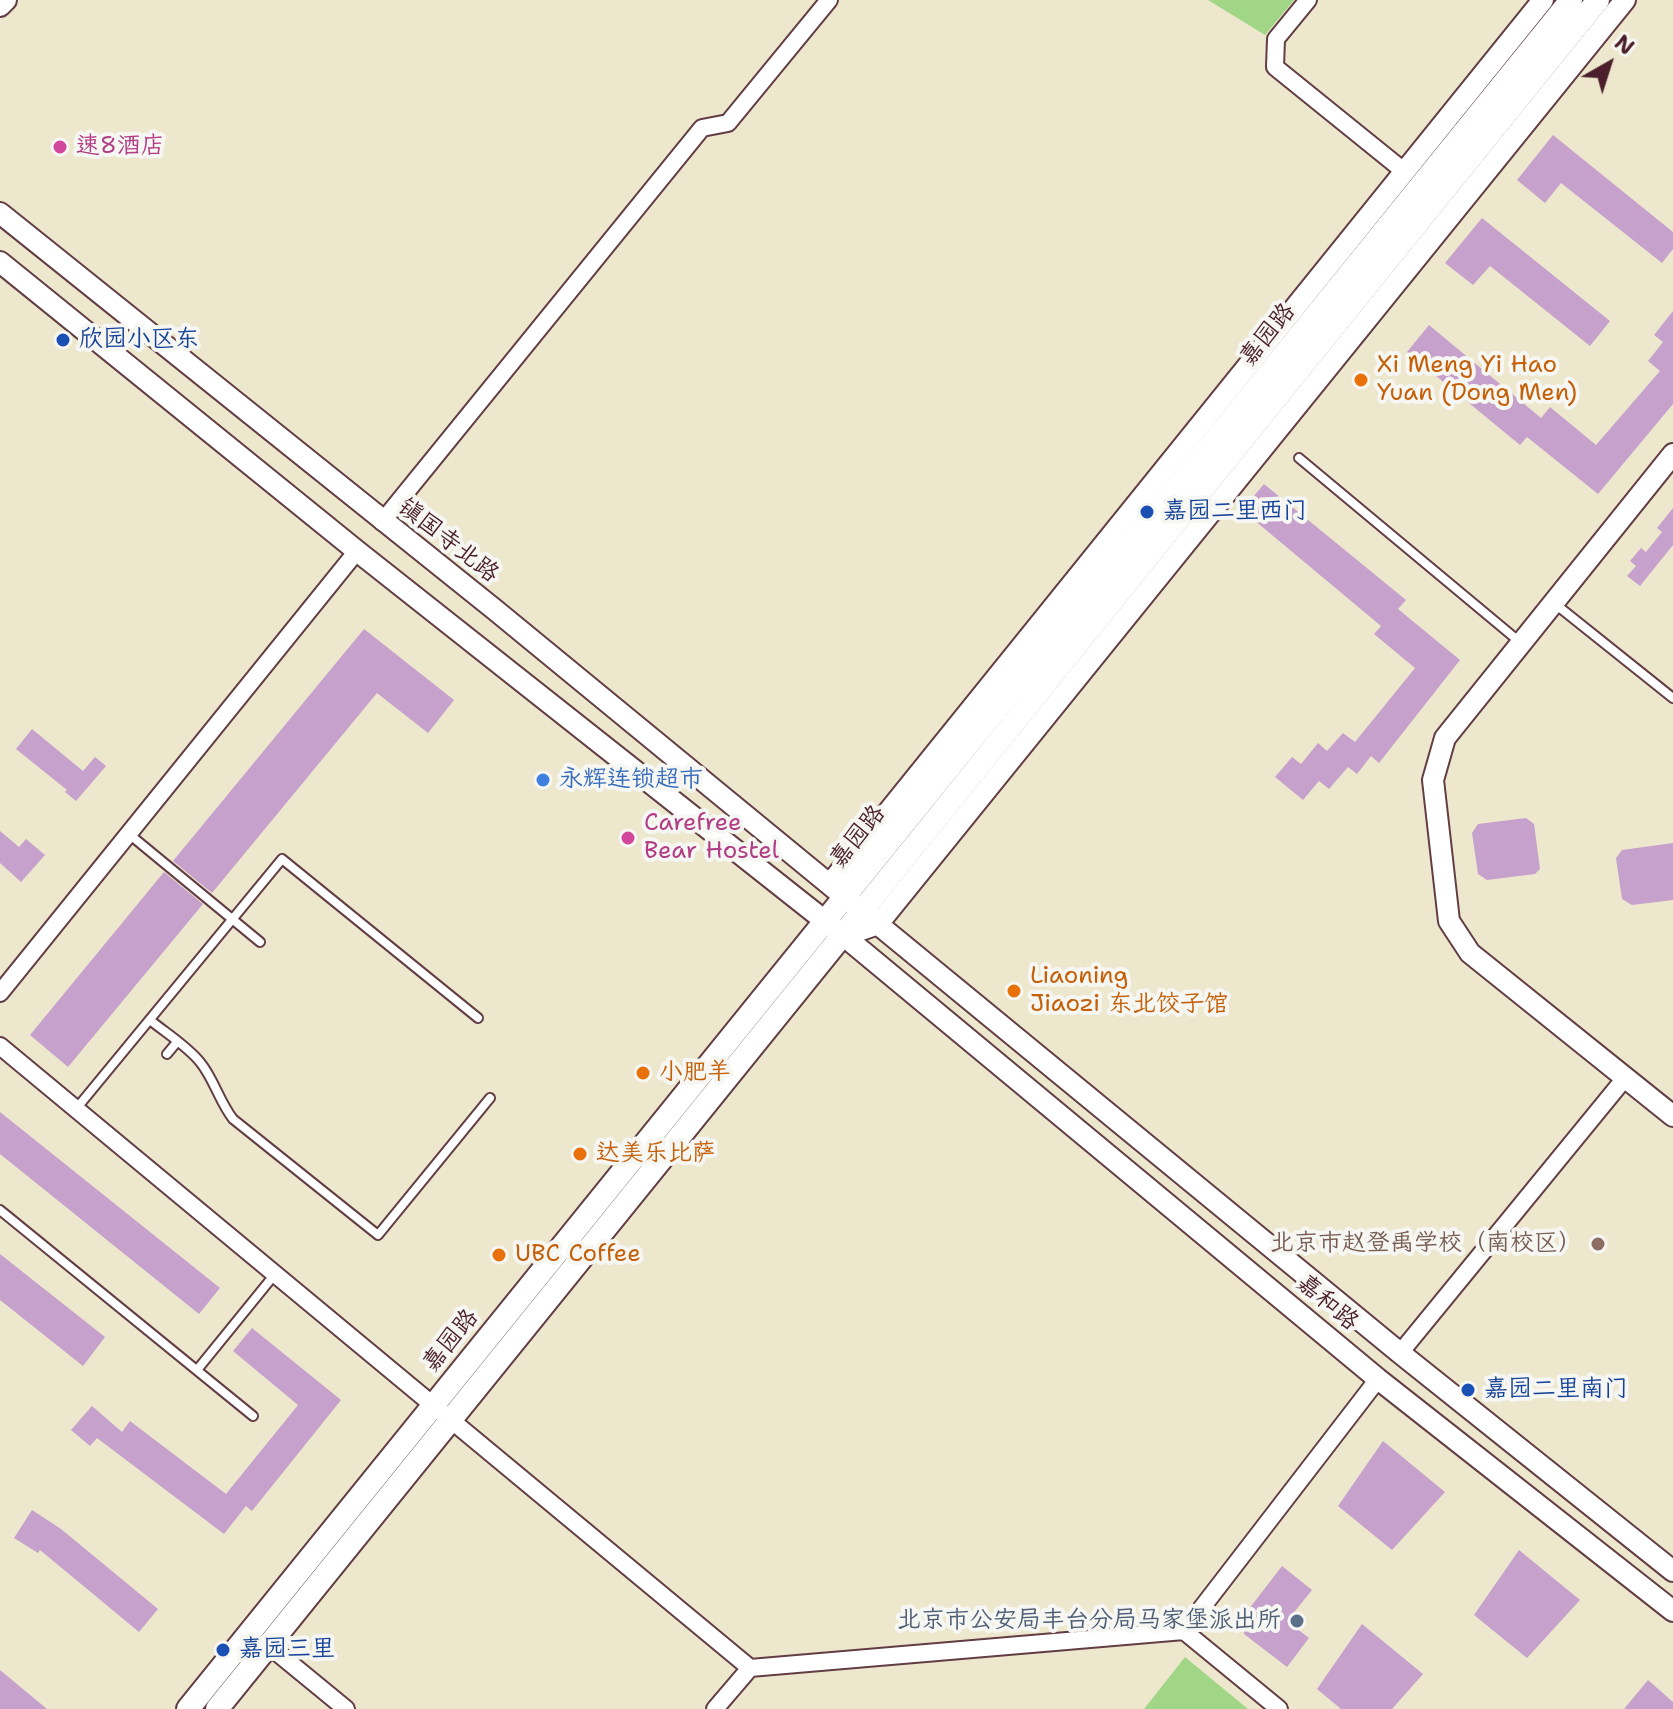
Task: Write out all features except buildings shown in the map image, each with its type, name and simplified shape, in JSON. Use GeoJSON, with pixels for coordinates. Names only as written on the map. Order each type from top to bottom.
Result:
{"type":"FeatureCollection","features":[{"type":"Feature","properties":{"kind":"main road","name":"嘉园路"},"geometry":{"type":"LineString","coordinates":[[188,1709],[690,1090],[824,920],[837,890],[1152,520],[1571,0]]}},
{"type":"Feature","properties":{"kind":"main road","name":"嘉园路"},"geometry":{"type":"LineString","coordinates":[[217,1709],[844,936],[871,918],[1598,0]]}},
{"type":"Feature","properties":{"kind":"street"},"geometry":{"type":"LineString","coordinates":[[0,6],[6,0]]}},
{"type":"Feature","properties":{"kind":"street"},"geometry":{"type":"LineString","coordinates":[[382,522],[702,128],[728,123],[829,0]]}},
{"type":"Feature","properties":{"kind":"street"},"geometry":{"type":"LineString","coordinates":[[1308,0],[1276,39],[1275,67],[1405,172]]}},
{"type":"Feature","properties":{"kind":"street"},"geometry":{"type":"LineString","coordinates":[[837,890],[1543,0]]}},
{"type":"Feature","properties":{"kind":"street"},"geometry":{"type":"LineString","coordinates":[[871,918],[1625,0]]}},
{"type":"Feature","properties":{"kind":"street","name":"镇国寺北路"},"geometry":{"type":"LineString","coordinates":[[0,213],[494,609],[871,918]]}},
{"type":"Feature","properties":{"kind":"street"},"geometry":{"type":"LineString","coordinates":[[0,262],[357,551],[844,936]]}},
{"type":"Feature","properties":{"kind":"street"},"geometry":{"type":"LineString","coordinates":[[1673,454],[1445,738],[1433,780],[1449,921],[1470,953],[1673,1116]]}},
{"type":"Feature","properties":{"kind":"street"},"geometry":{"type":"LineString","coordinates":[[0,993],[357,551]]}},
{"type":"Feature","properties":{"kind":"street","name":"嘉和路"},"geometry":{"type":"LineString","coordinates":[[871,918],[1400,1353],[1673,1571]]}},
{"type":"Feature","properties":{"kind":"street","name":"嘉和路"},"geometry":{"type":"LineString","coordinates":[[844,936],[1378,1379],[1673,1611]]}},
{"type":"Feature","properties":{"kind":"street"},"geometry":{"type":"LineString","coordinates":[[0,1046],[750,1668]]}},
{"type":"Feature","properties":{"kind":"street"},"geometry":{"type":"LineString","coordinates":[[1400,1353],[1625,1078]]}},
{"type":"Feature","properties":{"kind":"street"},"geometry":{"type":"LineString","coordinates":[[1184,1631],[1378,1379]]}},
{"type":"Feature","properties":{"kind":"street"},"geometry":{"type":"LineString","coordinates":[[715,1709],[750,1668],[1184,1631],[1279,1709]]}},
{"type":"Feature","properties":{"kind":"street"},"geometry":{"type":"LineString","coordinates":[[268,1645],[346,1709]]}},
{"type":"Feature","properties":{"kind":"lane"},"geometry":{"type":"LineString","coordinates":[[1299,458],[1522,643]]}},
{"type":"Feature","properties":{"kind":"lane"},"geometry":{"type":"LineString","coordinates":[[1553,603],[1673,698]]}},
{"type":"Feature","properties":{"kind":"lane"},"geometry":{"type":"LineString","coordinates":[[128,834],[260,942]]}},
{"type":"Feature","properties":{"kind":"lane"},"geometry":{"type":"LineString","coordinates":[[76,1109],[282,859],[478,1018]]}},
{"type":"Feature","properties":{"kind":"lane"},"geometry":{"type":"LineString","coordinates":[[150,1020],[199,1061],[222,1105],[233,1119],[378,1235],[490,1098]]}},
{"type":"Feature","properties":{"kind":"lane"},"geometry":{"type":"LineString","coordinates":[[167,1054],[177,1042]]}},
{"type":"Feature","properties":{"kind":"lane"},"geometry":{"type":"LineString","coordinates":[[0,1210],[253,1416]]}},
{"type":"Feature","properties":{"kind":"lane"},"geometry":{"type":"LineString","coordinates":[[197,1370],[275,1274]]}},
{"type":"Feature","properties":{"kind":"green space"},"geometry":{"type":"Polygon","coordinates":[[[1208,0],[1294,0],[1265,35],[1208,0]]]}},
{"type":"Feature","properties":{"kind":"green space"},"geometry":{"type":"Polygon","coordinates":[[[1185,1657],[1248,1709],[1144,1709],[1185,1657]]]}},
{"type":"Feature","properties":{"kind":"place","name":"速8酒店"},"geometry":{"type":"Point","coordinates":[60,147]}},
{"type":"Feature","properties":{"kind":"place","name":"欣园小区东"},"geometry":{"type":"Point","coordinates":[63,340]}},
{"type":"Feature","properties":{"kind":"place","name":"Xi Meng Yi Hao Yuan (Dong Men)"},"geometry":{"type":"Point","coordinates":[1361,380]}},
{"type":"Feature","properties":{"kind":"place","name":"嘉园二里西门"},"geometry":{"type":"Point","coordinates":[1147,512]}},
{"type":"Feature","properties":{"kind":"place","name":"永辉连锁超市"},"geometry":{"type":"Point","coordinates":[543,780]}},
{"type":"Feature","properties":{"kind":"place","name":"Carefree Bear Hostel"},"geometry":{"type":"Point","coordinates":[628,838]}},
{"type":"Feature","properties":{"kind":"place","name":"Liaoning Jiaozi 东北饺子馆"},"geometry":{"type":"Point","coordinates":[1014,991]}},
{"type":"Feature","properties":{"kind":"place","name":"小肥羊"},"geometry":{"type":"Point","coordinates":[643,1073]}},
{"type":"Feature","properties":{"kind":"place","name":"达美乐比萨"},"geometry":{"type":"Point","coordinates":[580,1154]}},
{"type":"Feature","properties":{"kind":"place","name":"北京市赵登禹学校（南校区）"},"geometry":{"type":"Point","coordinates":[1598,1244]}},
{"type":"Feature","properties":{"kind":"place","name":"UBC Coffee"},"geometry":{"type":"Point","coordinates":[499,1255]}},
{"type":"Feature","properties":{"kind":"place","name":"嘉园二里南门"},"geometry":{"type":"Point","coordinates":[1468,1390]}},
{"type":"Feature","properties":{"kind":"place","name":"北京市公安局丰台分局马家堡派出所"},"geometry":{"type":"Point","coordinates":[1297,1621]}},
{"type":"Feature","properties":{"kind":"place","name":"嘉园三里"},"geometry":{"type":"Point","coordinates":[223,1650]}}]}
